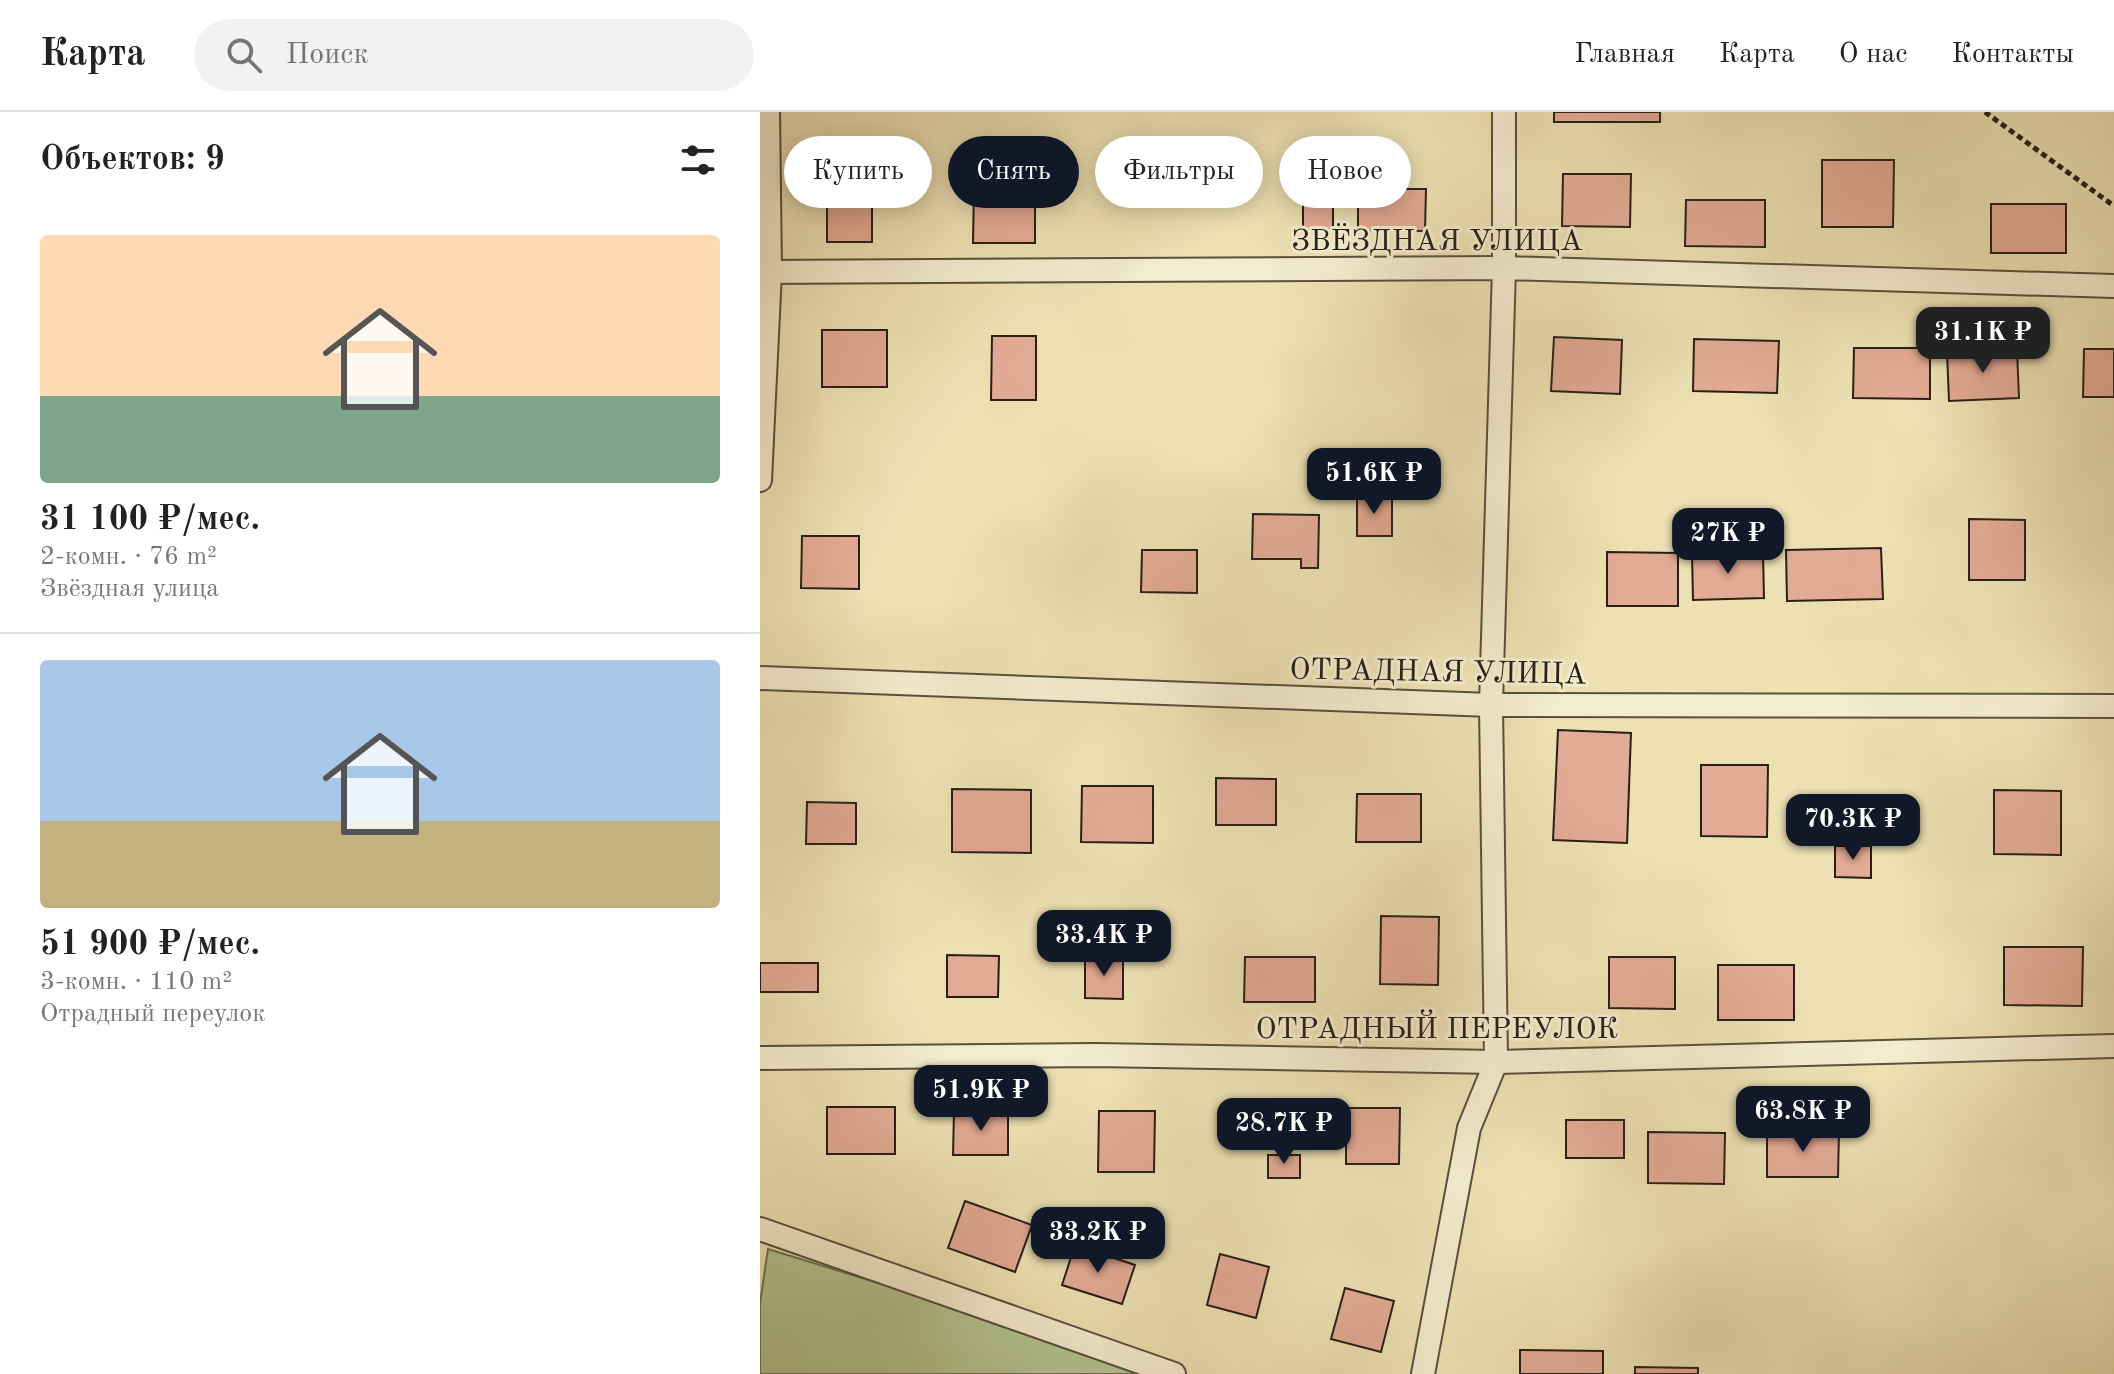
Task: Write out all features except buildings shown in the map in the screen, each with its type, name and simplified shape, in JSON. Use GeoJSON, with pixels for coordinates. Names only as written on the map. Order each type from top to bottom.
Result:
{"type":"FeatureCollection","features":[{"type":"Feature","properties":{"kind":"street"},"geometry":{"type":"LineString","coordinates":[[760,480],[768,112]]}},
{"type":"Feature","properties":{"kind":"street"},"geometry":{"type":"LineString","coordinates":[[1423,1374],[1469,1128],[1496,1062],[1491,705],[1504,268],[1504,112]]}},
{"type":"Feature","properties":{"kind":"street","name":"ЗВЁЗДНАЯ УЛИЦА"},"geometry":{"type":"LineString","coordinates":[[765,272],[1504,268],[2114,286]]}},
{"type":"Feature","properties":{"kind":"street","name":"ОТРАДНАЯ УЛИЦА"},"geometry":{"type":"LineString","coordinates":[[760,678],[1491,705],[2114,706]]}},
{"type":"Feature","properties":{"kind":"street","name":"ОТРАДНЫЙ ПЕРЕУЛОК"},"geometry":{"type":"LineString","coordinates":[[760,1058],[1096,1055],[1496,1062],[2114,1046]]}},
{"type":"Feature","properties":{"kind":"street"},"geometry":{"type":"LineString","coordinates":[[760,1229],[1174,1374]]}},
{"type":"Feature","properties":{"kind":"path"},"geometry":{"type":"LineString","coordinates":[[1985,112],[2114,206]]}},
{"type":"Feature","properties":{"kind":"green space"},"geometry":{"type":"Polygon","coordinates":[[[768,1249],[1173,1374],[760,1374],[760,1303],[768,1249]]]}}]}
